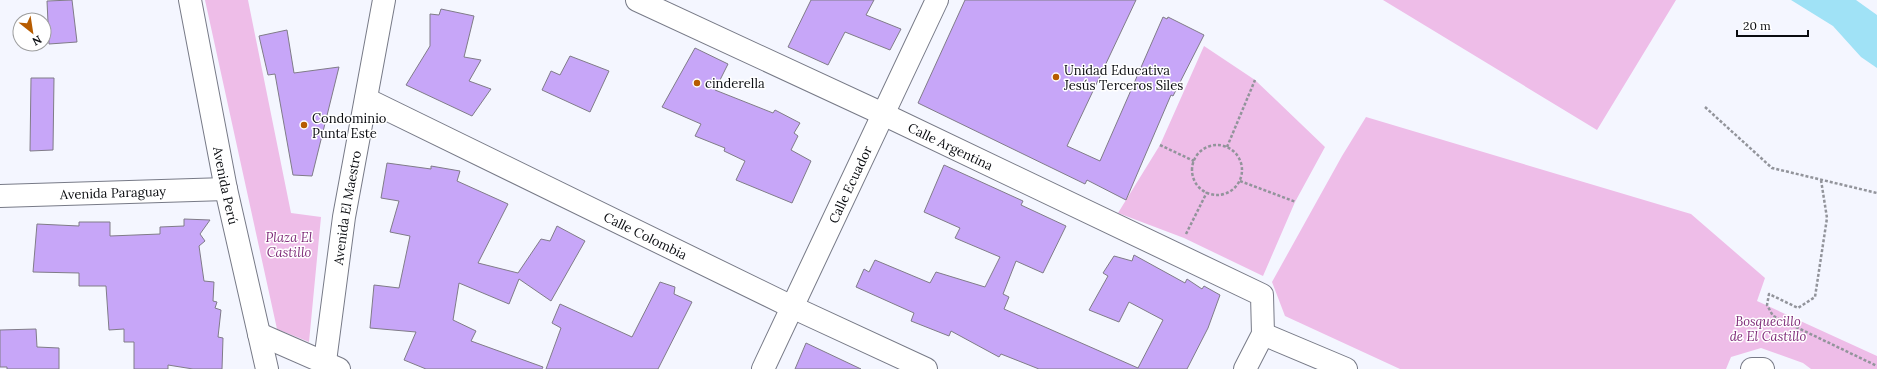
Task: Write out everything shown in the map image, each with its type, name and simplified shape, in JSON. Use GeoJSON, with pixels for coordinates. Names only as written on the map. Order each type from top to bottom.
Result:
{"type":"FeatureCollection","features":[{"type":"Feature","properties":{"kind":"street","name":"Avenida Perú"},"geometry":{"type":"LineString","coordinates":[[190,0],[226,189],[267,369]]}},
{"type":"Feature","properties":{"kind":"street","name":"Avenida El Maestro"},"geometry":{"type":"LineString","coordinates":[[329,367],[344,217],[384,0]]}},
{"type":"Feature","properties":{"kind":"street","name":"Calle Argentina"},"geometry":{"type":"LineString","coordinates":[[638,0],[883,114],[1262,295],[1263,334]]}},
{"type":"Feature","properties":{"kind":"street","name":"Calle Ecuador"},"geometry":{"type":"LineString","coordinates":[[763,369],[937,0]]}},
{"type":"Feature","properties":{"kind":"street","name":"Calle Colombia"},"geometry":{"type":"LineString","coordinates":[[366,99],[792,307],[926,369]]}},
{"type":"Feature","properties":{"kind":"street","name":"Avenida Paraguay"},"geometry":{"type":"LineString","coordinates":[[0,196],[226,189]]}},
{"type":"Feature","properties":{"kind":"street"},"geometry":{"type":"LineString","coordinates":[[259,334],[329,367]]}},
{"type":"Feature","properties":{"kind":"street"},"geometry":{"type":"LineString","coordinates":[[1245,369],[1263,334],[1346,369]]}},
{"type":"Feature","properties":{"kind":"street"},"geometry":{"type":"LineString","coordinates":[[1752,369],[1763,369]]}},
{"type":"Feature","properties":{"kind":"path"},"geometry":{"type":"LineString","coordinates":[[1226,147],[1255,80]]}},
{"type":"Feature","properties":{"kind":"path"},"geometry":{"type":"LineString","coordinates":[[1705,107],[1772,168],[1877,193]]}},
{"type":"Feature","properties":{"kind":"path"},"geometry":{"type":"LineString","coordinates":[[1160,145],[1194,160]]}},
{"type":"Feature","properties":{"kind":"path"},"geometry":{"type":"LineString","coordinates":[[1215,145],[1226,147],[1237,156],[1241,163],[1242,172],[1240,181],[1235,188],[1228,193],[1219,195],[1207,192],[1196,183],[1193,175],[1194,160],[1200,151],[1207,147],[1215,145]]}},
{"type":"Feature","properties":{"kind":"path"},"geometry":{"type":"LineString","coordinates":[[1821,180],[1827,218],[1814,297],[1798,308],[1768,294],[1767,305],[1773,316],[1877,366]]}},
{"type":"Feature","properties":{"kind":"path"},"geometry":{"type":"LineString","coordinates":[[1240,181],[1296,202]]}},
{"type":"Feature","properties":{"kind":"path"},"geometry":{"type":"LineString","coordinates":[[1184,238],[1207,192]]}},
{"type":"Feature","properties":{"kind":"green space","name":"Plaza El Castillo"},"geometry":{"type":"Polygon","coordinates":[[[205,0],[248,0],[291,213],[321,217],[309,342],[277,329],[205,0]]]}},
{"type":"Feature","properties":{"kind":"green space"},"geometry":{"type":"Polygon","coordinates":[[[1383,0],[1676,0],[1597,130],[1383,0]]]}},
{"type":"Feature","properties":{"kind":"green space"},"geometry":{"type":"Polygon","coordinates":[[[1204,46],[1255,80],[1325,147],[1295,202],[1263,276],[1184,238],[1118,213],[1160,145],[1204,46]]]}},
{"type":"Feature","properties":{"kind":"green space","name":"Bosquecillo de El Castillo"},"geometry":{"type":"Polygon","coordinates":[[[1366,117],[1691,214],[1765,278],[1757,301],[1877,356],[1877,369],[1811,369],[1803,363],[1761,348],[1731,357],[1726,369],[1400,369],[1285,316],[1272,282],[1342,156],[1366,117]]]}},
{"type":"Feature","properties":{"kind":"water"},"geometry":{"type":"Polygon","coordinates":[[[1791,0],[1856,0],[1877,15],[1877,68],[1861,57],[1833,26],[1791,0]]]}},
{"type":"Feature","properties":{"kind":"building"},"geometry":{"type":"Polygon","coordinates":[[[72,0],[77,42],[52,44],[52,12],[48,12],[47,1],[72,0]]]}},
{"type":"Feature","properties":{"kind":"building"},"geometry":{"type":"Polygon","coordinates":[[[811,0],[874,0],[866,15],[901,29],[890,50],[845,32],[828,65],[788,47],[811,0]]]}},
{"type":"Feature","properties":{"kind":"building","name":"Unidad Educativa Jesús Terceros Siles"},"geometry":{"type":"Polygon","coordinates":[[[965,0],[1136,0],[1067,146],[1100,161],[1163,17],[1167,19],[1168,17],[1204,35],[1173,96],[1171,95],[1126,200],[1087,180],[1085,184],[918,103],[965,0]]]}},
{"type":"Feature","properties":{"kind":"building"},"geometry":{"type":"Polygon","coordinates":[[[441,9],[474,16],[464,57],[481,60],[469,81],[491,89],[472,116],[406,85],[430,46],[430,14],[439,15],[441,9]]]}},
{"type":"Feature","properties":{"kind":"building","name":"Condominio Punta Este"},"geometry":{"type":"Polygon","coordinates":[[[287,30],[294,73],[339,67],[312,176],[293,175],[275,74],[268,75],[259,36],[287,30]]]}},
{"type":"Feature","properties":{"kind":"building"},"geometry":{"type":"Polygon","coordinates":[[[695,48],[728,64],[715,90],[773,113],[775,110],[800,123],[794,133],[798,136],[791,150],[811,161],[792,203],[736,180],[745,161],[724,151],[725,148],[695,136],[701,124],[662,107],[695,48]]]}},
{"type":"Feature","properties":{"kind":"building"},"geometry":{"type":"Polygon","coordinates":[[[570,56],[609,71],[590,112],[542,90],[551,71],[560,75],[570,56]]]}},
{"type":"Feature","properties":{"kind":"building"},"geometry":{"type":"Polygon","coordinates":[[[31,78],[54,78],[53,150],[30,151],[31,78]]]}},
{"type":"Feature","properties":{"kind":"building"},"geometry":{"type":"Polygon","coordinates":[[[387,163],[431,169],[431,166],[460,171],[457,181],[508,204],[478,263],[518,273],[541,239],[550,241],[557,226],[585,241],[551,301],[519,279],[509,304],[459,283],[453,320],[476,331],[471,341],[543,367],[542,369],[426,369],[404,360],[416,332],[370,328],[374,285],[399,288],[410,236],[390,232],[399,201],[381,198],[387,163]]]}},
{"type":"Feature","properties":{"kind":"building"},"geometry":{"type":"Polygon","coordinates":[[[944,165],[1023,201],[1021,205],[1066,226],[1043,273],[1016,261],[1003,294],[1009,297],[1004,309],[1138,368],[1163,320],[1129,302],[1119,322],[1089,310],[1108,276],[1103,273],[1114,256],[1132,261],[1134,255],[1185,283],[1187,279],[1202,289],[1204,286],[1220,295],[1208,328],[1187,369],[1039,369],[1001,354],[999,357],[951,331],[949,336],[911,321],[914,313],[856,287],[864,269],[869,272],[875,260],[930,283],[936,272],[985,287],[1000,257],[955,238],[960,228],[924,212],[944,165]]]}},
{"type":"Feature","properties":{"kind":"building"},"geometry":{"type":"Polygon","coordinates":[[[184,219],[210,220],[200,234],[205,241],[199,246],[204,281],[214,282],[213,301],[217,302],[215,308],[221,310],[218,337],[223,338],[222,369],[193,369],[168,365],[168,369],[134,369],[134,342],[124,342],[124,329],[109,330],[106,286],[79,286],[79,273],[33,272],[37,224],[79,226],[79,222],[110,222],[110,236],[160,234],[160,227],[184,226],[184,219]]]}},
{"type":"Feature","properties":{"kind":"building"},"geometry":{"type":"Polygon","coordinates":[[[660,282],[675,287],[674,294],[692,302],[658,369],[546,369],[561,328],[552,323],[560,304],[632,337],[660,282]]]}},
{"type":"Feature","properties":{"kind":"building"},"geometry":{"type":"Polygon","coordinates":[[[36,329],[37,347],[59,348],[59,369],[7,369],[7,367],[0,367],[0,330],[36,329]]]}},
{"type":"Feature","properties":{"kind":"building"},"geometry":{"type":"Polygon","coordinates":[[[806,343],[861,369],[795,369],[806,343]]]}},
{"type":"Feature","properties":{"kind":"place","name":"Unidad Educativa Jesús Terceros Siles"},"geometry":{"type":"Point","coordinates":[1056,77]}},
{"type":"Feature","properties":{"kind":"place","name":"cinderella"},"geometry":{"type":"Point","coordinates":[697,83]}},
{"type":"Feature","properties":{"kind":"place","name":"Condominio Punta Este"},"geometry":{"type":"Point","coordinates":[304,125]}}]}
